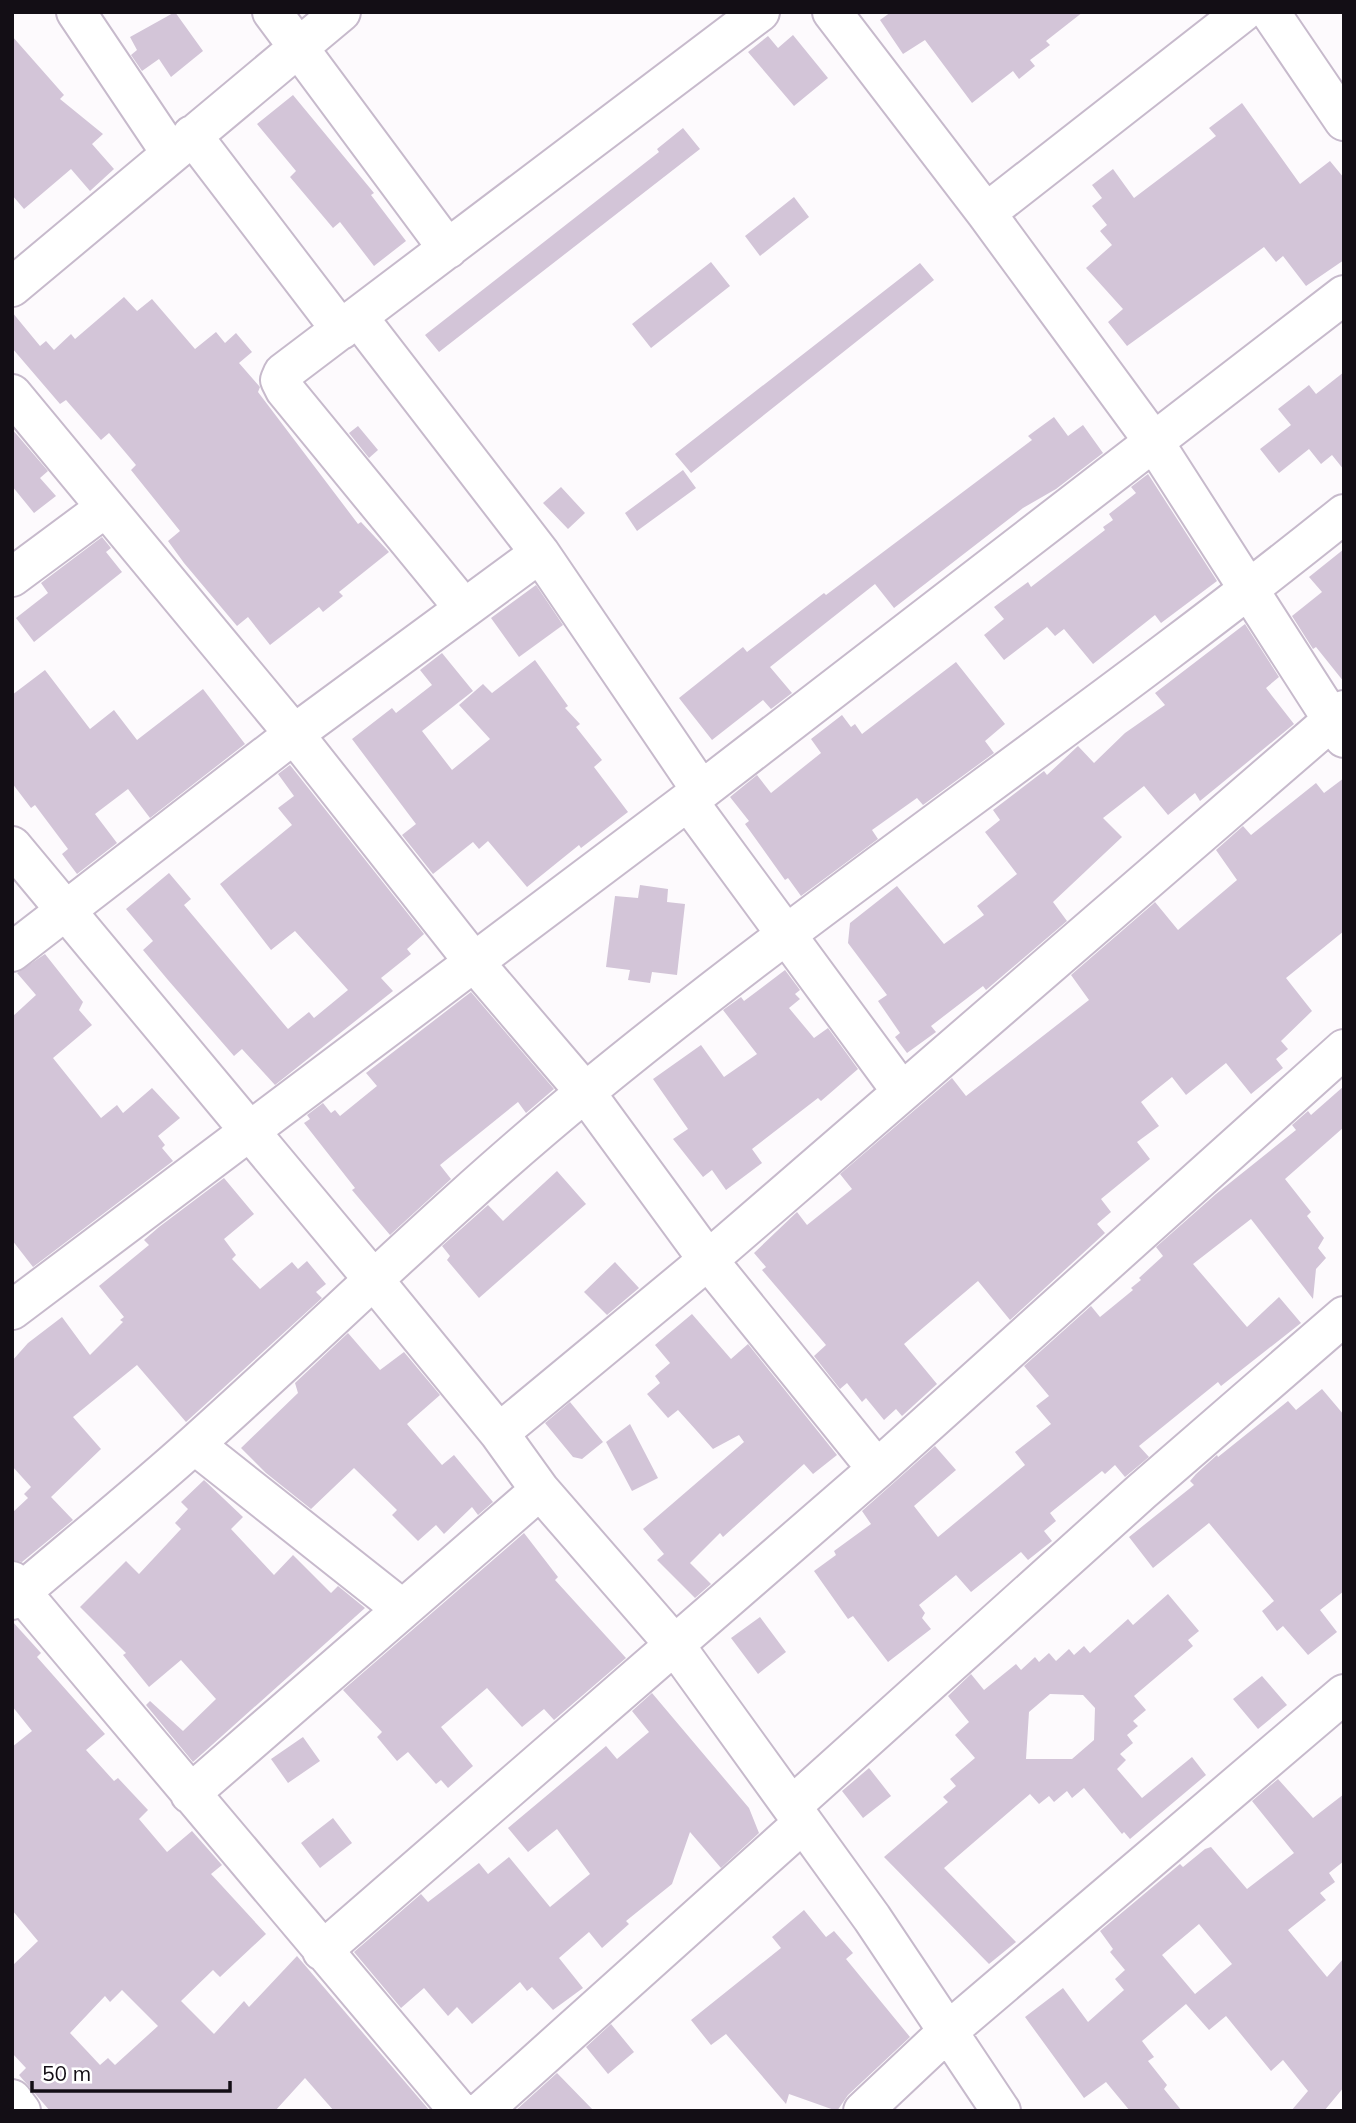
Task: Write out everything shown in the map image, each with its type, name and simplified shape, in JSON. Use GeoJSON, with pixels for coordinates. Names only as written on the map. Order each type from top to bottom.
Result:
{"type":"FeatureCollection","features":[{"type":"Feature","properties":{"kind":"street"},"geometry":{"type":"LineString","coordinates":[[76,12],[181,144],[349,323],[540,553],[694,795],[787,933],[901,1092]]}},
{"type":"Feature","properties":{"kind":"street"},"geometry":{"type":"LineString","coordinates":[[272,12],[449,249]]}},
{"type":"Feature","properties":{"kind":"street"},"geometry":{"type":"LineString","coordinates":[[12,287],[341,12]]}},
{"type":"Feature","properties":{"kind":"street"},"geometry":{"type":"LineString","coordinates":[[463,607],[285,390],[280,380],[283,373],[760,12]]}},
{"type":"Feature","properties":{"kind":"street"},"geometry":{"type":"LineString","coordinates":[[499,1433],[708,1260],[901,1092],[1340,723],[1249,590],[1154,442],[986,213],[832,12]]}},
{"type":"Feature","properties":{"kind":"street"},"geometry":{"type":"LineString","coordinates":[[986,213],[1243,12]]}},
{"type":"Feature","properties":{"kind":"street"},"geometry":{"type":"LineString","coordinates":[[1270,12],[1344,121]]}},
{"type":"Feature","properties":{"kind":"street"},"geometry":{"type":"LineString","coordinates":[[12,1310],[694,795],[1344,295]]}},
{"type":"Feature","properties":{"kind":"street"},"geometry":{"type":"LineString","coordinates":[[12,394],[294,734],[474,962],[585,1092],[708,1260],[877,1469]]}},
{"type":"Feature","properties":{"kind":"street"},"geometry":{"type":"LineString","coordinates":[[12,577],[105,508]]}},
{"type":"Feature","properties":{"kind":"street"},"geometry":{"type":"LineString","coordinates":[[459,2111],[15,1591],[195,1445],[373,1279],[585,1092],[787,933],[1249,590],[1344,513]]}},
{"type":"Feature","properties":{"kind":"street"},"geometry":{"type":"LineString","coordinates":[[12,952],[294,734],[463,607],[540,553]]}},
{"type":"Feature","properties":{"kind":"street"},"geometry":{"type":"LineString","coordinates":[[12,846],[373,1279],[499,1433],[540,1490],[674,1644],[872,1917],[946,2033],[1001,2111]]}},
{"type":"Feature","properties":{"kind":"street"},"geometry":{"type":"LineString","coordinates":[[323,1951],[877,1469],[1344,1049]]}},
{"type":"Feature","properties":{"kind":"street"},"geometry":{"type":"LineString","coordinates":[[482,2111],[1151,1483],[1344,1316]]}},
{"type":"Feature","properties":{"kind":"street"},"geometry":{"type":"LineString","coordinates":[[195,1445],[401,1608]]}},
{"type":"Feature","properties":{"kind":"street"},"geometry":{"type":"LineString","coordinates":[[190,1794],[540,1490]]}},
{"type":"Feature","properties":{"kind":"street"},"geometry":{"type":"LineString","coordinates":[[863,2111],[946,2033],[1344,1693]]}},
{"type":"Feature","properties":{"kind":"street"},"geometry":{"type":"LineString","coordinates":[[12,2099],[22,2111]]}},
{"type":"Feature","properties":{"kind":"building"},"geometry":{"type":"Polygon","coordinates":[[[175,12],[203,51],[171,77],[159,59],[142,71],[131,55],[137,50],[130,37],[175,12]]]}},
{"type":"Feature","properties":{"kind":"building"},"geometry":{"type":"Polygon","coordinates":[[[891,12],[1083,12],[1046,41],[1050,45],[1030,60],[1035,66],[1019,79],[1013,71],[972,103],[925,40],[903,54],[880,20],[891,12]]]}},
{"type":"Feature","properties":{"kind":"building"},"geometry":{"type":"Polygon","coordinates":[[[793,35],[828,78],[794,106],[748,52],[768,36],[778,48],[793,35]]]}},
{"type":"Feature","properties":{"kind":"building"},"geometry":{"type":"Polygon","coordinates":[[[12,36],[64,95],[60,99],[103,134],[92,144],[114,169],[90,191],[71,169],[24,209],[12,195],[12,36]]]}},
{"type":"Feature","properties":{"kind":"building"},"geometry":{"type":"Polygon","coordinates":[[[293,95],[374,193],[371,195],[406,241],[374,266],[340,222],[333,228],[290,177],[296,171],[257,124],[293,95]]]}},
{"type":"Feature","properties":{"kind":"building"},"geometry":{"type":"Polygon","coordinates":[[[1242,103],[1300,184],[1330,161],[1344,178],[1344,260],[1306,286],[1283,256],[1276,262],[1264,247],[1127,346],[1108,322],[1123,309],[1086,268],[1112,245],[1100,231],[1107,225],[1092,206],[1102,198],[1092,185],[1113,169],[1134,198],[1216,136],[1209,128],[1242,103]]]}},
{"type":"Feature","properties":{"kind":"building"},"geometry":{"type":"Polygon","coordinates":[[[683,128],[700,149],[439,352],[425,335],[659,152],[657,149],[683,128]]]}},
{"type":"Feature","properties":{"kind":"building"},"geometry":{"type":"Polygon","coordinates":[[[794,197],[809,217],[760,256],[745,236],[794,197]]]}},
{"type":"Feature","properties":{"kind":"building"},"geometry":{"type":"Polygon","coordinates":[[[711,262],[730,286],[651,348],[632,324],[711,262]]]}},
{"type":"Feature","properties":{"kind":"building"},"geometry":{"type":"Polygon","coordinates":[[[920,263],[934,280],[691,473],[675,454],[920,263]]]}},
{"type":"Feature","properties":{"kind":"building"},"geometry":{"type":"Polygon","coordinates":[[[124,297],[137,311],[152,299],[195,349],[216,332],[225,343],[236,333],[252,352],[239,363],[260,387],[258,392],[358,524],[361,522],[389,552],[339,592],[343,596],[323,612],[319,607],[270,645],[248,617],[237,626],[184,563],[168,541],[180,531],[131,470],[136,465],[109,433],[101,440],[66,400],[60,404],[12,348],[12,312],[40,346],[46,341],[54,350],[71,334],[75,339],[124,297]]]}},
{"type":"Feature","properties":{"kind":"building"},"geometry":{"type":"Polygon","coordinates":[[[1344,372],[1344,470],[1332,455],[1321,464],[1309,449],[1279,473],[1260,449],[1291,425],[1278,409],[1309,385],[1316,394],[1344,372]]]}},
{"type":"Feature","properties":{"kind":"building"},"geometry":{"type":"Polygon","coordinates":[[[1054,417],[1068,436],[1083,425],[1103,453],[1056,489],[1023,508],[894,608],[875,584],[770,667],[792,693],[771,709],[763,700],[712,740],[679,698],[743,647],[747,652],[824,593],[826,595],[1032,440],[1028,436],[1054,417]]]}},
{"type":"Feature","properties":{"kind":"building"},"geometry":{"type":"Polygon","coordinates":[[[358,426],[378,450],[369,458],[349,433],[358,426]]]}},
{"type":"Feature","properties":{"kind":"building"},"geometry":{"type":"Polygon","coordinates":[[[12,429],[48,471],[40,478],[56,496],[34,513],[12,486],[12,429]]]}},
{"type":"Feature","properties":{"kind":"building"},"geometry":{"type":"Polygon","coordinates":[[[683,470],[696,488],[637,531],[625,513],[683,470]]]}},
{"type":"Feature","properties":{"kind":"building"},"geometry":{"type":"Polygon","coordinates":[[[1148,474],[1217,581],[1161,623],[1155,615],[1093,664],[1064,629],[1055,636],[1047,627],[1004,660],[984,635],[1004,619],[994,607],[1028,582],[1031,587],[1105,530],[1103,527],[1113,520],[1109,514],[1136,493],[1131,487],[1148,474]]]}},
{"type":"Feature","properties":{"kind":"building"},"geometry":{"type":"Polygon","coordinates":[[[561,487],[585,513],[568,529],[543,503],[561,487]]]}},
{"type":"Feature","properties":{"kind":"building"},"geometry":{"type":"Polygon","coordinates":[[[102,537],[111,548],[106,552],[122,572],[34,642],[16,618],[48,593],[41,583],[102,537]]]}},
{"type":"Feature","properties":{"kind":"building"},"geometry":{"type":"Polygon","coordinates":[[[1344,549],[1344,682],[1316,647],[1313,649],[1292,616],[1322,592],[1309,577],[1344,549]]]}},
{"type":"Feature","properties":{"kind":"building"},"geometry":{"type":"Polygon","coordinates":[[[536,585],[563,625],[519,657],[491,618],[536,585]]]}},
{"type":"Feature","properties":{"kind":"building"},"geometry":{"type":"Polygon","coordinates":[[[1245,624],[1279,677],[1266,688],[1294,724],[1200,801],[1195,793],[1168,815],[1144,786],[1103,818],[1122,837],[1053,902],[1067,921],[986,990],[983,986],[931,1026],[936,1032],[907,1053],[895,1037],[900,1033],[878,1001],[887,995],[848,943],[850,923],[897,886],[944,944],[984,915],[977,906],[1017,874],[985,832],[1000,820],[993,810],[1044,771],[1047,775],[1078,746],[1094,763],[1125,733],[1165,705],[1155,693],[1245,624]]]}},
{"type":"Feature","properties":{"kind":"building"},"geometry":{"type":"Polygon","coordinates":[[[442,653],[473,691],[422,731],[452,770],[490,739],[459,705],[483,684],[492,693],[535,660],[568,706],[565,708],[580,724],[576,727],[602,760],[594,767],[628,812],[581,848],[579,845],[527,887],[488,841],[479,849],[473,842],[433,874],[402,835],[416,824],[352,739],[392,708],[396,713],[432,685],[420,670],[442,653]]]}},
{"type":"Feature","properties":{"kind":"building"},"geometry":{"type":"Polygon","coordinates":[[[956,662],[1005,724],[985,741],[994,753],[923,805],[917,798],[872,830],[878,839],[801,896],[788,878],[785,880],[745,824],[749,821],[730,797],[757,775],[771,793],[821,753],[811,739],[842,715],[851,727],[855,724],[862,734],[956,662]]]}},
{"type":"Feature","properties":{"kind":"building"},"geometry":{"type":"Polygon","coordinates":[[[45,670],[90,729],[114,710],[137,740],[203,689],[245,744],[150,818],[128,789],[95,814],[117,843],[77,874],[62,854],[68,849],[35,805],[31,808],[12,783],[12,695],[45,670]]]}},
{"type":"Feature","properties":{"kind":"building"},"geometry":{"type":"Polygon","coordinates":[[[290,765],[424,934],[407,949],[411,954],[381,978],[393,991],[275,1085],[242,1049],[234,1056],[168,980],[143,950],[153,941],[126,909],[169,873],[191,899],[184,905],[288,1029],[309,1012],[314,1018],[348,990],[295,931],[271,950],[220,884],[292,825],[278,808],[294,796],[278,774],[290,765]]]}},
{"type":"Feature","properties":{"kind":"building"},"geometry":{"type":"Polygon","coordinates":[[[1344,778],[1344,931],[1286,978],[1312,1011],[1281,1041],[1288,1049],[1276,1059],[1283,1068],[1251,1094],[1226,1063],[1186,1095],[1172,1077],[1141,1102],[1159,1126],[1137,1142],[1150,1159],[1101,1199],[1111,1212],[1097,1224],[1105,1233],[1010,1320],[978,1281],[904,1344],[937,1384],[902,1416],[896,1409],[884,1420],[866,1398],[862,1402],[847,1383],[840,1389],[814,1356],[826,1345],[762,1270],[766,1267],[754,1253],[797,1212],[807,1225],[852,1189],[840,1174],[952,1078],[966,1096],[1089,1000],[1071,975],[1155,902],[1178,930],[1237,880],[1216,850],[1243,826],[1251,835],[1316,783],[1324,793],[1344,778]]]}},
{"type":"Feature","properties":{"kind":"building"},"geometry":{"type":"Polygon","coordinates":[[[640,885],[668,889],[667,902],[685,904],[677,975],[652,972],[650,983],[628,980],[630,970],[606,967],[615,896],[638,898],[640,885]]]}},
{"type":"Feature","properties":{"kind":"building"},"geometry":{"type":"Polygon","coordinates":[[[45,954],[83,1002],[79,1010],[92,1025],[53,1058],[101,1118],[117,1105],[123,1113],[152,1088],[180,1118],[158,1136],[165,1145],[162,1148],[173,1161],[33,1267],[12,1240],[12,1017],[36,995],[17,973],[45,954]]]}},
{"type":"Feature","properties":{"kind":"building"},"geometry":{"type":"Polygon","coordinates":[[[785,970],[800,990],[795,994],[800,999],[789,1008],[814,1038],[828,1028],[858,1069],[821,1101],[818,1098],[752,1149],[762,1163],[726,1190],[712,1170],[703,1177],[673,1139],[688,1129],[653,1079],[701,1045],[724,1077],[757,1054],[723,1010],[741,997],[744,1001],[785,970]]]}},
{"type":"Feature","properties":{"kind":"building"},"geometry":{"type":"Polygon","coordinates":[[[471,992],[554,1089],[526,1113],[518,1102],[440,1165],[451,1179],[390,1235],[352,1190],[355,1188],[304,1123],[310,1119],[307,1115],[323,1103],[331,1113],[335,1110],[340,1116],[377,1086],[366,1073],[471,992]]]}},
{"type":"Feature","properties":{"kind":"building"},"geometry":{"type":"Polygon","coordinates":[[[1344,1086],[1344,1127],[1285,1179],[1311,1212],[1307,1216],[1324,1238],[1318,1248],[1326,1258],[1316,1269],[1313,1299],[1251,1219],[1193,1264],[1247,1327],[1279,1297],[1301,1323],[1221,1386],[1218,1382],[1139,1446],[1149,1457],[1125,1477],[1115,1465],[1105,1474],[1102,1471],[1050,1513],[1056,1521],[1044,1531],[1052,1541],[1028,1560],[1021,1552],[971,1592],[956,1575],[919,1605],[925,1613],[922,1618],[931,1629],[888,1662],[853,1616],[848,1619],[814,1571],[836,1555],[834,1551],[871,1524],[862,1511],[935,1446],[956,1470],[914,1506],[938,1537],[1025,1465],[1015,1452],[1051,1424],[1036,1406],[1049,1396],[1024,1366],[1091,1306],[1100,1317],[1133,1290],[1131,1288],[1141,1280],[1139,1278],[1163,1256],[1156,1247],[1216,1194],[1296,1130],[1292,1125],[1308,1111],[1311,1115],[1344,1086]]]}},
{"type":"Feature","properties":{"kind":"building"},"geometry":{"type":"Polygon","coordinates":[[[557,1171],[586,1204],[479,1298],[447,1260],[450,1256],[442,1246],[488,1205],[503,1221],[557,1171]]]}},
{"type":"Feature","properties":{"kind":"building"},"geometry":{"type":"Polygon","coordinates":[[[224,1178],[254,1214],[224,1239],[236,1255],[232,1259],[260,1289],[292,1262],[298,1269],[307,1261],[326,1284],[316,1292],[322,1298],[186,1422],[137,1365],[73,1417],[101,1449],[51,1497],[73,1520],[22,1562],[12,1560],[12,1513],[28,1498],[24,1494],[31,1487],[12,1466],[12,1361],[28,1343],[62,1317],[90,1355],[123,1322],[120,1320],[124,1317],[99,1286],[149,1245],[144,1240],[159,1227],[224,1178]]]}},
{"type":"Feature","properties":{"kind":"building"},"geometry":{"type":"Polygon","coordinates":[[[615,1262],[639,1288],[607,1315],[584,1292],[615,1262]]]}},
{"type":"Feature","properties":{"kind":"building"},"geometry":{"type":"Polygon","coordinates":[[[692,1314],[731,1359],[748,1344],[837,1455],[813,1474],[804,1464],[723,1537],[720,1533],[690,1563],[711,1584],[695,1598],[657,1560],[664,1554],[643,1529],[744,1442],[739,1435],[713,1449],[678,1410],[668,1418],[647,1394],[660,1383],[655,1376],[670,1363],[655,1345],[692,1314]]]}},
{"type":"Feature","properties":{"kind":"building"},"geometry":{"type":"Polygon","coordinates":[[[348,1333],[380,1370],[404,1352],[440,1395],[407,1424],[442,1465],[454,1455],[493,1502],[478,1515],[472,1507],[444,1534],[436,1525],[418,1541],[392,1515],[397,1510],[354,1468],[311,1509],[266,1473],[241,1448],[298,1393],[295,1383],[348,1333]]]}},
{"type":"Feature","properties":{"kind":"building"},"geometry":{"type":"Polygon","coordinates":[[[1322,1389],[1344,1415],[1344,1591],[1320,1610],[1337,1632],[1308,1655],[1283,1626],[1277,1631],[1262,1611],[1274,1601],[1209,1523],[1153,1568],[1129,1537],[1194,1485],[1190,1481],[1217,1455],[1218,1457],[1288,1401],[1296,1410],[1322,1389]]]}},
{"type":"Feature","properties":{"kind":"building"},"geometry":{"type":"Polygon","coordinates":[[[570,1402],[603,1442],[582,1459],[573,1457],[545,1423],[570,1402]]]}},
{"type":"Feature","properties":{"kind":"building"},"geometry":{"type":"Polygon","coordinates":[[[630,1424],[658,1478],[632,1491],[606,1442],[630,1424]]]}},
{"type":"Feature","properties":{"kind":"building"},"geometry":{"type":"Polygon","coordinates":[[[204,1480],[243,1517],[231,1529],[274,1575],[293,1555],[331,1593],[338,1586],[365,1608],[193,1762],[146,1705],[150,1701],[183,1731],[216,1699],[181,1660],[149,1687],[123,1655],[126,1653],[80,1607],[126,1561],[139,1574],[181,1529],[175,1523],[188,1509],[181,1502],[204,1480]]]}},
{"type":"Feature","properties":{"kind":"building"},"geometry":{"type":"Polygon","coordinates":[[[524,1533],[558,1577],[555,1580],[626,1658],[554,1720],[544,1709],[522,1727],[487,1688],[441,1727],[473,1766],[448,1788],[441,1780],[436,1784],[408,1752],[397,1761],[377,1737],[382,1732],[343,1690],[524,1533]]]}},
{"type":"Feature","properties":{"kind":"building"},"geometry":{"type":"Polygon","coordinates":[[[1168,1594],[1199,1631],[1188,1640],[1193,1646],[1134,1696],[1146,1710],[1133,1721],[1138,1726],[1127,1735],[1133,1743],[1120,1754],[1126,1760],[1117,1769],[1142,1798],[1192,1757],[1206,1775],[1130,1839],[1124,1832],[1122,1834],[1084,1788],[1072,1798],[1067,1791],[1054,1802],[1049,1796],[1039,1804],[1030,1794],[944,1868],[1016,1942],[989,1964],[884,1857],[948,1802],[943,1797],[956,1786],[950,1779],[975,1758],[955,1735],[969,1722],[948,1696],[971,1674],[984,1690],[1016,1664],[1021,1670],[1035,1657],[1039,1662],[1049,1653],[1056,1661],[1069,1649],[1074,1655],[1084,1646],[1090,1653],[1128,1619],[1133,1625],[1168,1594]],[[1050,1694],[1029,1712],[1026,1759],[1072,1759],[1094,1740],[1095,1708],[1083,1695],[1050,1694]]]}},
{"type":"Feature","properties":{"kind":"building"},"geometry":{"type":"Polygon","coordinates":[[[760,1617],[786,1652],[758,1674],[731,1638],[760,1617]]]}},
{"type":"Feature","properties":{"kind":"building"},"geometry":{"type":"Polygon","coordinates":[[[12,1621],[41,1653],[37,1657],[105,1734],[86,1750],[114,1781],[118,1778],[148,1810],[139,1819],[167,1852],[192,1831],[222,1865],[211,1874],[266,1934],[220,1977],[213,1970],[181,2001],[214,2034],[244,2001],[249,2007],[297,1956],[430,2111],[334,2111],[305,2078],[275,2111],[50,2111],[19,2075],[26,2068],[12,2053],[12,1966],[38,1941],[12,1910],[12,1747],[32,1731],[12,1706],[12,1621]],[[122,1990],[110,2002],[105,1996],[70,2033],[100,2065],[108,2058],[115,2065],[158,2026],[122,1990]]]}},
{"type":"Feature","properties":{"kind":"building"},"geometry":{"type":"Polygon","coordinates":[[[1262,1676],[1287,1705],[1258,1729],[1233,1699],[1262,1676]]]}},
{"type":"Feature","properties":{"kind":"building"},"geometry":{"type":"Polygon","coordinates":[[[652,1693],[749,1808],[759,1833],[721,1868],[690,1832],[672,1884],[626,1921],[629,1924],[602,1948],[589,1932],[559,1958],[583,1988],[553,2010],[532,1987],[527,1991],[520,1982],[472,2024],[457,2007],[448,2016],[424,1988],[401,2008],[354,1952],[421,1894],[428,1902],[479,1863],[488,1874],[509,1857],[550,1907],[590,1874],[557,1829],[528,1852],[508,1828],[606,1746],[617,1759],[649,1732],[632,1711],[652,1693]]]}},
{"type":"Feature","properties":{"kind":"building"},"geometry":{"type":"Polygon","coordinates":[[[303,1737],[320,1761],[288,1783],[271,1759],[303,1737]]]}},
{"type":"Feature","properties":{"kind":"building"},"geometry":{"type":"Polygon","coordinates":[[[869,1768],[891,1796],[863,1818],[842,1791],[869,1768]]]}},
{"type":"Feature","properties":{"kind":"building"},"geometry":{"type":"Polygon","coordinates":[[[1278,1779],[1313,1818],[1344,1794],[1344,1861],[1329,1873],[1335,1882],[1320,1893],[1326,1900],[1288,1930],[1327,1977],[1344,1958],[1344,2087],[1324,2111],[1291,2111],[1308,2091],[1283,2060],[1271,2071],[1226,2016],[1209,2030],[1186,2004],[1142,2041],[1154,2057],[1148,2061],[1167,2085],[1164,2089],[1182,2111],[1130,2111],[1106,2082],[1084,2098],[1025,2017],[1063,1988],[1088,2022],[1124,1990],[1115,1979],[1125,1970],[1110,1952],[1113,1949],[1100,1931],[1180,1864],[1183,1867],[1211,1847],[1247,1889],[1294,1853],[1252,1801],[1278,1779]],[[1199,1924],[1162,1955],[1195,1994],[1232,1964],[1199,1924]]]}},
{"type":"Feature","properties":{"kind":"building"},"geometry":{"type":"Polygon","coordinates":[[[333,1818],[352,1843],[320,1868],[301,1843],[333,1818]]]}},
{"type":"Feature","properties":{"kind":"building"},"geometry":{"type":"Polygon","coordinates":[[[804,1910],[826,1937],[834,1931],[853,1953],[846,1959],[910,2037],[848,2095],[837,2111],[789,2094],[786,2104],[726,2034],[711,2045],[691,2020],[781,1948],[772,1937],[804,1910]]]}},
{"type":"Feature","properties":{"kind":"building"},"geometry":{"type":"Polygon","coordinates":[[[611,2024],[634,2052],[608,2074],[586,2047],[611,2024]]]}},
{"type":"Feature","properties":{"kind":"building"},"geometry":{"type":"Polygon","coordinates":[[[557,2073],[594,2111],[515,2111],[557,2073]]]}}]}
